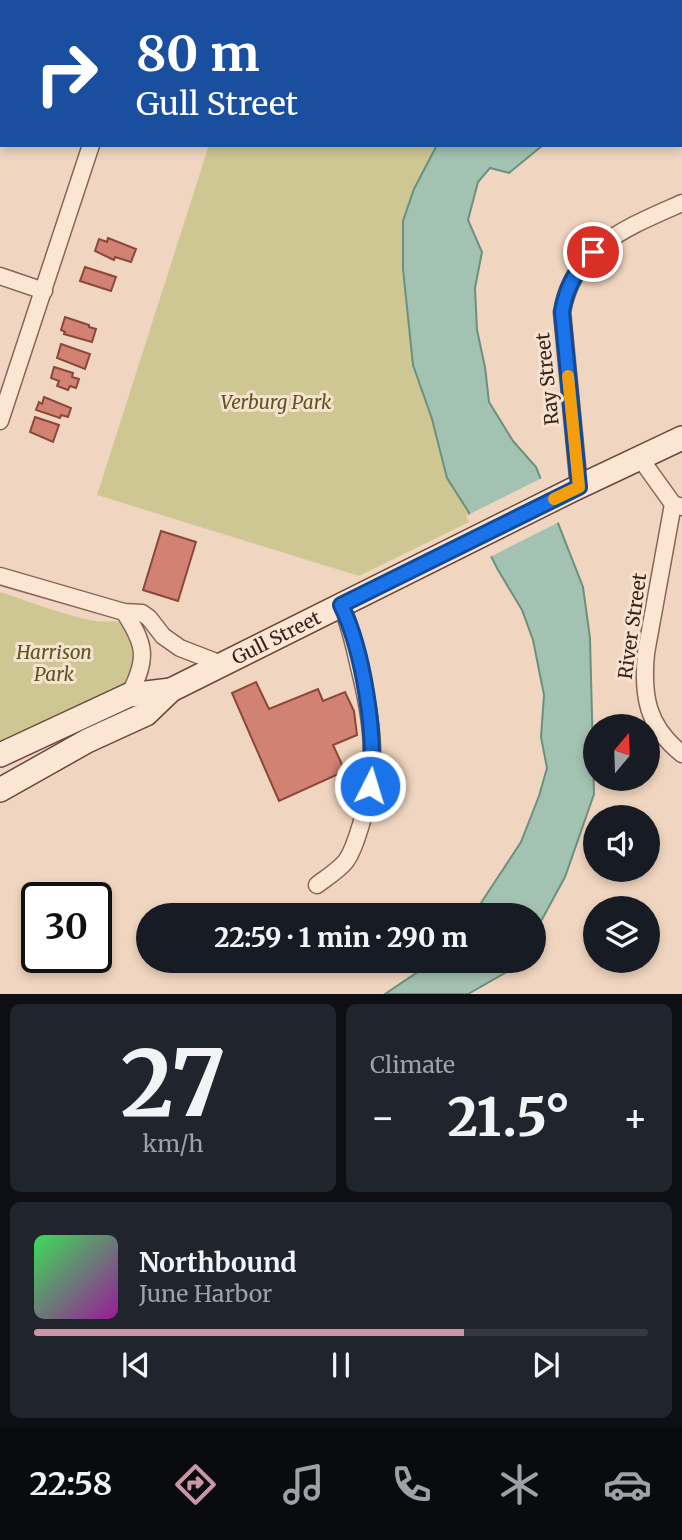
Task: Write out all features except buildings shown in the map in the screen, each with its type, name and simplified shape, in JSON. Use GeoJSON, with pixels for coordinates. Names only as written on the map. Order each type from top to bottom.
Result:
{"type":"FeatureCollection","features":[{"type":"Feature","properties":{"kind":"street"},"geometry":{"type":"LineString","coordinates":[[0,421],[90,147]]}},
{"type":"Feature","properties":{"kind":"street","name":"Ray Street"},"geometry":{"type":"LineString","coordinates":[[576,488],[562,312],[565,295],[576,270],[593,252],[626,229],[682,203]]}},
{"type":"Feature","properties":{"kind":"street"},"geometry":{"type":"LineString","coordinates":[[0,276],[44,291]]}},
{"type":"Feature","properties":{"kind":"street","name":"Gull Street"},"geometry":{"type":"LineString","coordinates":[[0,755],[129,695],[171,690],[682,438]]}},
{"type":"Feature","properties":{"kind":"street"},"geometry":{"type":"LineString","coordinates":[[639,458],[678,505]]}},
{"type":"Feature","properties":{"kind":"street","name":"River Street"},"geometry":{"type":"LineString","coordinates":[[678,505],[643,678],[654,723],[678,750]]}},
{"type":"Feature","properties":{"kind":"street"},"geometry":{"type":"LineString","coordinates":[[0,576],[124,611],[142,613],[163,636],[180,648],[224,665]]}},
{"type":"Feature","properties":{"kind":"street"},"geometry":{"type":"LineString","coordinates":[[317,885],[346,862],[357,838],[368,800],[372,771],[373,748],[367,701],[349,622],[341,605]]}},
{"type":"Feature","properties":{"kind":"street"},"geometry":{"type":"LineString","coordinates":[[124,611],[139,634],[143,662],[129,695]]}},
{"type":"Feature","properties":{"kind":"street","name":"Gull Street"},"geometry":{"type":"LineString","coordinates":[[0,790],[87,741],[146,714],[171,690]]}},
{"type":"Feature","properties":{"kind":"green space","name":"Verburg Park"},"geometry":{"type":"Polygon","coordinates":[[[208,147],[436,147],[433,154],[413,365],[473,520],[359,576],[97,495],[208,147]]]}},
{"type":"Feature","properties":{"kind":"green space","name":"Harrison Park"},"geometry":{"type":"Polygon","coordinates":[[[0,592],[71,615],[122,624],[131,636],[134,653],[132,671],[125,685],[0,743],[0,592]]]}},
{"type":"Feature","properties":{"kind":"shaded area"},"geometry":{"type":"Polygon","coordinates":[[[436,147],[541,147],[509,173],[490,168],[478,182],[468,220],[482,252],[475,288],[477,330],[489,402],[513,441],[536,467],[583,587],[590,638],[592,714],[583,714],[583,791],[594,791],[594,794],[590,805],[583,805],[583,825],[565,877],[546,912],[546,903],[481,903],[521,842],[539,796],[547,768],[541,737],[544,695],[533,640],[522,610],[447,478],[432,419],[413,365],[403,269],[403,221],[414,189],[436,147]]]}},
{"type":"Feature","properties":{"kind":"shaded area"},"geometry":{"type":"Polygon","coordinates":[[[416,973],[505,973],[468,994],[385,994],[416,973]]]}},
{"type":"Feature","properties":{"kind":"pier"},"geometry":{"type":"Polygon","coordinates":[[[544,477],[561,521],[488,558],[466,516],[544,477]]]}},
{"type":"Feature","properties":{"kind":"slow traffic"},"geometry":{"type":"LineString","coordinates":[[554,499],[579,487],[568,376]]}},
{"type":"Feature","properties":{"kind":"route"},"geometry":{"type":"LineString","coordinates":[[370,786],[373,748],[367,701],[349,622],[341,605],[579,487],[562,312],[571,279],[593,252]]}}]}
